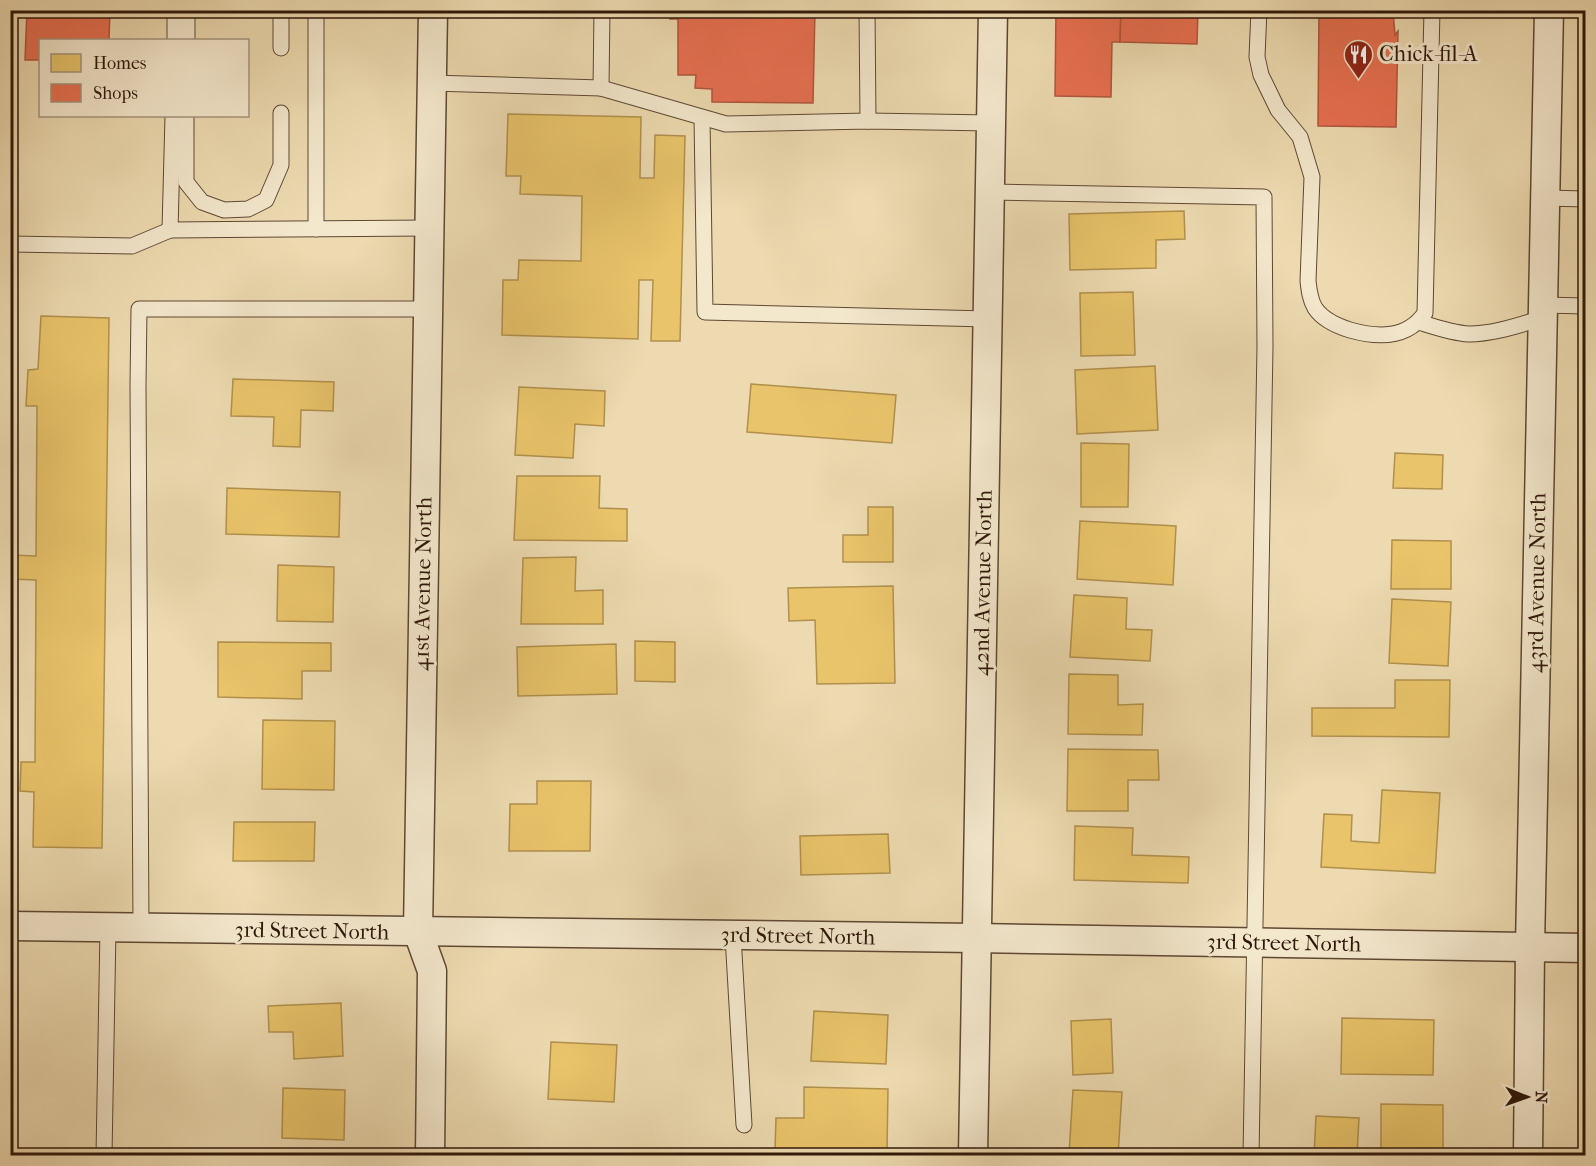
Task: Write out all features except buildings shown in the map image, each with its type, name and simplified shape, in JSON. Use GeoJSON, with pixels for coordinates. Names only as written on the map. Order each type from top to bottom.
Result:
{"type":"FeatureCollection","features":[{"type":"Feature","properties":{"kind":"street","name":"41st Avenue North"},"geometry":{"type":"LineString","coordinates":[[430,1155],[432,971],[418,932],[433,10]]}},
{"type":"Feature","properties":{"kind":"street","name":"42nd Avenue North"},"geometry":{"type":"LineString","coordinates":[[973,1155],[993,10]]}},
{"type":"Feature","properties":{"kind":"street","name":"43rd Avenue North"},"geometry":{"type":"LineString","coordinates":[[1528,1155],[1530,947],[1549,10]]}},
{"type":"Feature","properties":{"kind":"street","name":"3rd Street North"},"geometry":{"type":"LineString","coordinates":[[10,926],[1586,948]]}},
{"type":"Feature","properties":{"kind":"lane"},"geometry":{"type":"LineString","coordinates":[[175,10],[175,39]]}},
{"type":"Feature","properties":{"kind":"lane"},"geometry":{"type":"LineString","coordinates":[[187,10],[187,39]]}},
{"type":"Feature","properties":{"kind":"lane"},"geometry":{"type":"LineString","coordinates":[[281,10],[281,48]]}},
{"type":"Feature","properties":{"kind":"lane"},"geometry":{"type":"LineString","coordinates":[[316,10],[316,229]]}},
{"type":"Feature","properties":{"kind":"lane"},"geometry":{"type":"LineString","coordinates":[[602,10],[602,88]]}},
{"type":"Feature","properties":{"kind":"lane"},"geometry":{"type":"LineString","coordinates":[[867,10],[868,121]]}},
{"type":"Feature","properties":{"kind":"lane"},"geometry":{"type":"LineString","coordinates":[[1259,10],[1257,57],[1261,75],[1278,110],[1300,137],[1310,169],[1308,281],[1310,296],[1316,309],[1326,320],[1376,336],[1406,330],[1419,322],[1425,313],[1432,10]]}},
{"type":"Feature","properties":{"kind":"lane"},"geometry":{"type":"LineString","coordinates":[[431,83],[602,88],[726,124],[868,121],[991,123]]}},
{"type":"Feature","properties":{"kind":"lane"},"geometry":{"type":"LineString","coordinates":[[186,117],[186,182],[202,202],[224,210],[248,209],[266,200],[280,165],[281,113]]}},
{"type":"Feature","properties":{"kind":"lane"},"geometry":{"type":"LineString","coordinates":[[170,230],[173,117]]}},
{"type":"Feature","properties":{"kind":"lane"},"geometry":{"type":"LineString","coordinates":[[702,117],[705,312],[988,319]]}},
{"type":"Feature","properties":{"kind":"lane"},"geometry":{"type":"LineString","coordinates":[[990,192],[1264,197],[1265,346],[1251,1155]]}},
{"type":"Feature","properties":{"kind":"lane"},"geometry":{"type":"LineString","coordinates":[[1545,198],[1586,199]]}},
{"type":"Feature","properties":{"kind":"lane"},"geometry":{"type":"LineString","coordinates":[[10,244],[132,246],[170,230],[430,228]]}},
{"type":"Feature","properties":{"kind":"lane"},"geometry":{"type":"LineString","coordinates":[[1419,322],[1469,334],[1498,331],[1543,311],[1586,306]]}},
{"type":"Feature","properties":{"kind":"lane"},"geometry":{"type":"LineString","coordinates":[[141,928],[139,309],[428,309]]}},
{"type":"Feature","properties":{"kind":"lane"},"geometry":{"type":"LineString","coordinates":[[104,1155],[108,928]]}},
{"type":"Feature","properties":{"kind":"lane"},"geometry":{"type":"LineString","coordinates":[[733,936],[744,1125]]}},
{"type":"Feature","properties":{"kind":"place","name":"Chick-fil-A"},"geometry":{"type":"Point","coordinates":[1358,80]}}]}
